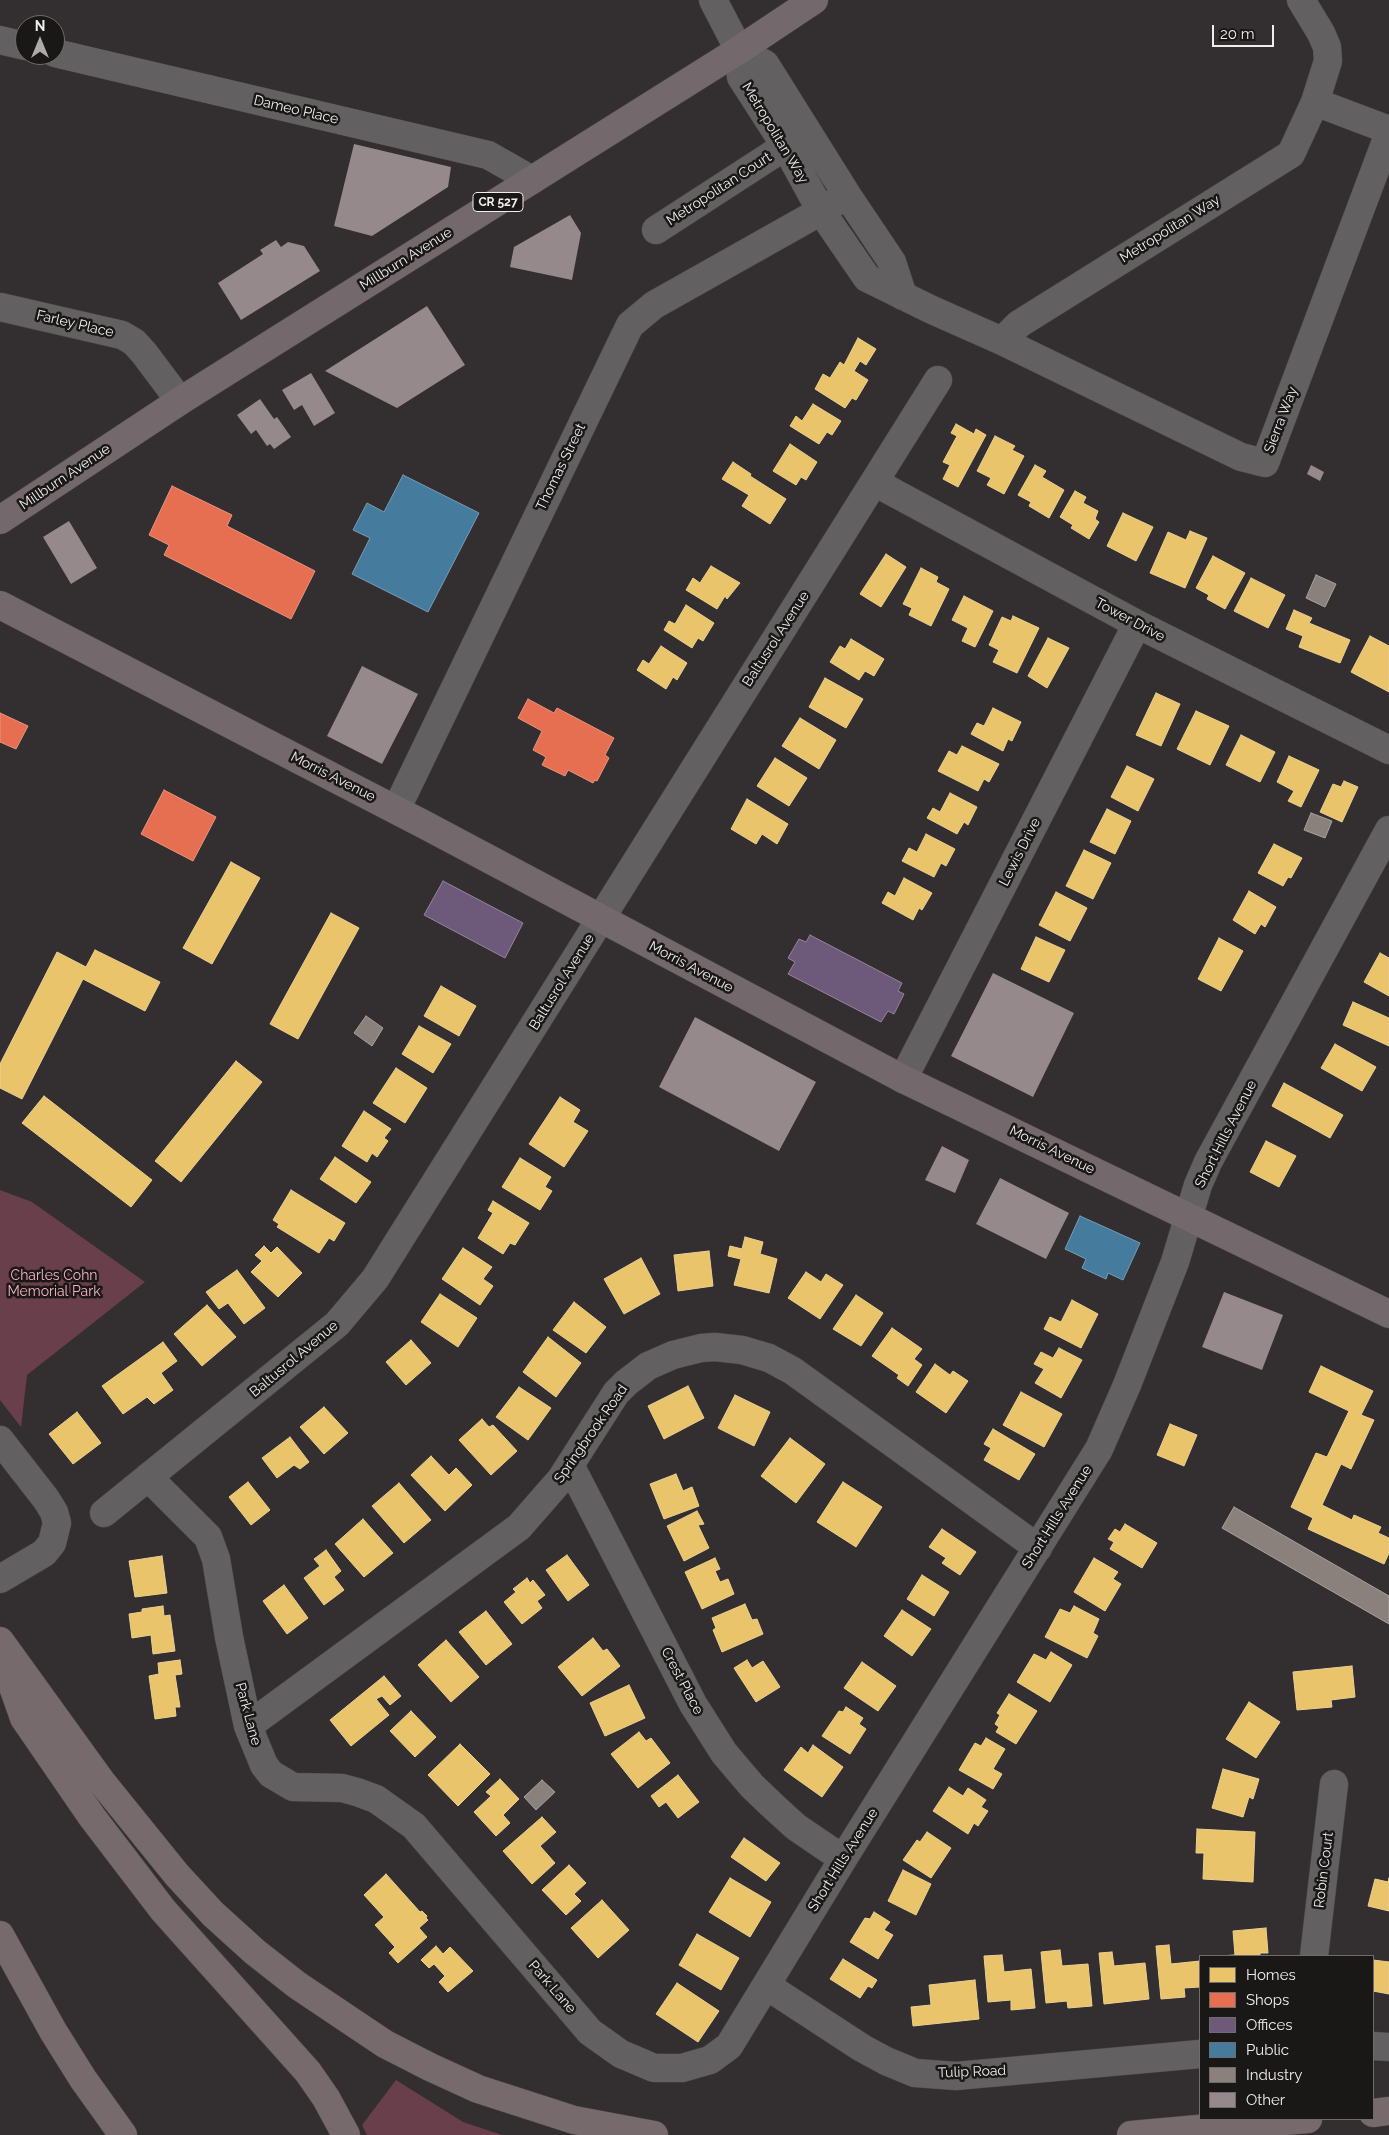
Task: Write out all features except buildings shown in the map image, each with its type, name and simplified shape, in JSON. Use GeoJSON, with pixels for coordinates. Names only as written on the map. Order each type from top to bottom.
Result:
{"type":"FeatureCollection","features":[{"type":"Feature","properties":{"kind":"highway"},"geometry":{"type":"LineString","coordinates":[[0,1641],[101,1781],[177,1875],[213,1914],[248,1946],[297,1985],[385,2044],[478,2089],[574,2120],[654,2135]]}},
{"type":"Feature","properties":{"kind":"highway"},"geometry":{"type":"LineString","coordinates":[[0,1648],[24,1718],[92,1817],[163,1910],[308,2072],[326,2098],[346,2135]]}},
{"type":"Feature","properties":{"kind":"highway"},"geometry":{"type":"LineString","coordinates":[[0,1935],[73,2063],[123,2135]]}},
{"type":"Feature","properties":{"kind":"highway"},"geometry":{"type":"LineString","coordinates":[[1374,2113],[1389,2111]]}},
{"type":"Feature","properties":{"kind":"highway"},"geometry":{"type":"LineString","coordinates":[[1131,2135],[1297,2120]]}},
{"type":"Feature","properties":{"kind":"main road","name":"Millburn Avenue"},"geometry":{"type":"LineString","coordinates":[[0,520],[180,401],[739,50],[814,0]]}},
{"type":"Feature","properties":{"kind":"main road","name":"Morris Avenue"},"geometry":{"type":"LineString","coordinates":[[0,605],[396,810],[903,1079],[1389,1314]]}},
{"type":"Feature","properties":{"kind":"street"},"geometry":{"type":"LineString","coordinates":[[713,0],[739,50]]}},
{"type":"Feature","properties":{"kind":"street","name":"Metropolitan Way"},"geometry":{"type":"LineString","coordinates":[[739,50],[765,64],[796,139],[821,212],[867,278],[1002,341],[1019,324],[1291,154],[1315,102],[1328,61],[1327,47],[1322,33],[1301,0]]}},
{"type":"Feature","properties":{"kind":"street"},"geometry":{"type":"LineString","coordinates":[[0,40],[15,44]]}},
{"type":"Feature","properties":{"kind":"street","name":"Dameo Place"},"geometry":{"type":"LineString","coordinates":[[65,55],[488,155],[532,180]]}},
{"type":"Feature","properties":{"kind":"street"},"geometry":{"type":"LineString","coordinates":[[1315,102],[1389,132]]}},
{"type":"Feature","properties":{"kind":"street","name":"Sierra Way"},"geometry":{"type":"LineString","coordinates":[[1002,341],[1240,457],[1265,463],[1389,132]]}},
{"type":"Feature","properties":{"kind":"street","name":"Metropolitan Way"},"geometry":{"type":"LineString","coordinates":[[796,139],[846,195],[892,262],[904,296]]}},
{"type":"Feature","properties":{"kind":"street","name":"Metropolitan Court"},"geometry":{"type":"LineString","coordinates":[[656,230],[796,139]]}},
{"type":"Feature","properties":{"kind":"street","name":"Thomas Street"},"geometry":{"type":"LineString","coordinates":[[396,810],[630,325],[654,305],[821,212],[846,195]]}},
{"type":"Feature","properties":{"kind":"street","name":"Farley Place"},"geometry":{"type":"LineString","coordinates":[[0,307],[122,335],[134,342],[180,401]]}},
{"type":"Feature","properties":{"kind":"street","name":"Baltusrol Avenue"},"geometry":{"type":"LineString","coordinates":[[104,1513],[338,1324],[375,1279],[602,920],[719,728],[876,483],[938,380]]}},
{"type":"Feature","properties":{"kind":"street","name":"Tower Drive"},"geometry":{"type":"LineString","coordinates":[[876,483],[1137,624],[1389,750]]}},
{"type":"Feature","properties":{"kind":"street","name":"Lewis Drive"},"geometry":{"type":"LineString","coordinates":[[903,1079],[1137,624]]}},
{"type":"Feature","properties":{"kind":"street","name":"Short Hills Avenue"},"geometry":{"type":"LineString","coordinates":[[600,2039],[621,2054],[654,2068],[682,2068],[710,2060],[729,2046],[842,1859],[1099,1449],[1127,1385],[1174,1262],[1198,1185],[1208,1162],[1389,830]]}},
{"type":"Feature","properties":{"kind":"street","name":"Springbrook Road"},"geometry":{"type":"LineString","coordinates":[[248,1726],[518,1527],[561,1480],[616,1393],[648,1366],[674,1354],[701,1348],[742,1350],[769,1358],[793,1371],[1038,1548]]}},
{"type":"Feature","properties":{"kind":"street"},"geometry":{"type":"LineString","coordinates":[[0,1440],[46,1499],[54,1512],[57,1523],[52,1543],[44,1553],[3,1577]]}},
{"type":"Feature","properties":{"kind":"street","name":"Crest Place"},"geometry":{"type":"LineString","coordinates":[[570,1465],[693,1704],[724,1753],[752,1786],[774,1807],[796,1826],[842,1859]]}},
{"type":"Feature","properties":{"kind":"street","name":"Park Lane"},"geometry":{"type":"LineString","coordinates":[[148,1477],[208,1537],[216,1558],[229,1636],[248,1726],[264,1765],[280,1780],[293,1787],[342,1788],[376,1799],[414,1826],[590,2032],[600,2039]]}},
{"type":"Feature","properties":{"kind":"street","name":"Robin Court"},"geometry":{"type":"LineString","coordinates":[[1314,1955],[1334,1784]]}},
{"type":"Feature","properties":{"kind":"street","name":"Tulip Road"},"geometry":{"type":"LineString","coordinates":[[767,1986],[862,2048],[886,2061],[916,2073],[956,2076],[1199,2054]]}},
{"type":"Feature","properties":{"kind":"street"},"geometry":{"type":"LineString","coordinates":[[1374,2046],[1389,2047]]}},
{"type":"Feature","properties":{"kind":"green space","name":"Charles Cohn Memorial Park"},"geometry":{"type":"Polygon","coordinates":[[[0,1190],[32,1202],[145,1282],[27,1375],[21,1427],[0,1400],[0,1190]]]}},
{"type":"Feature","properties":{"kind":"green space"},"geometry":{"type":"Polygon","coordinates":[[[396,2080],[463,2122],[502,2135],[367,2135],[362,2125],[396,2080]]]}}]}
